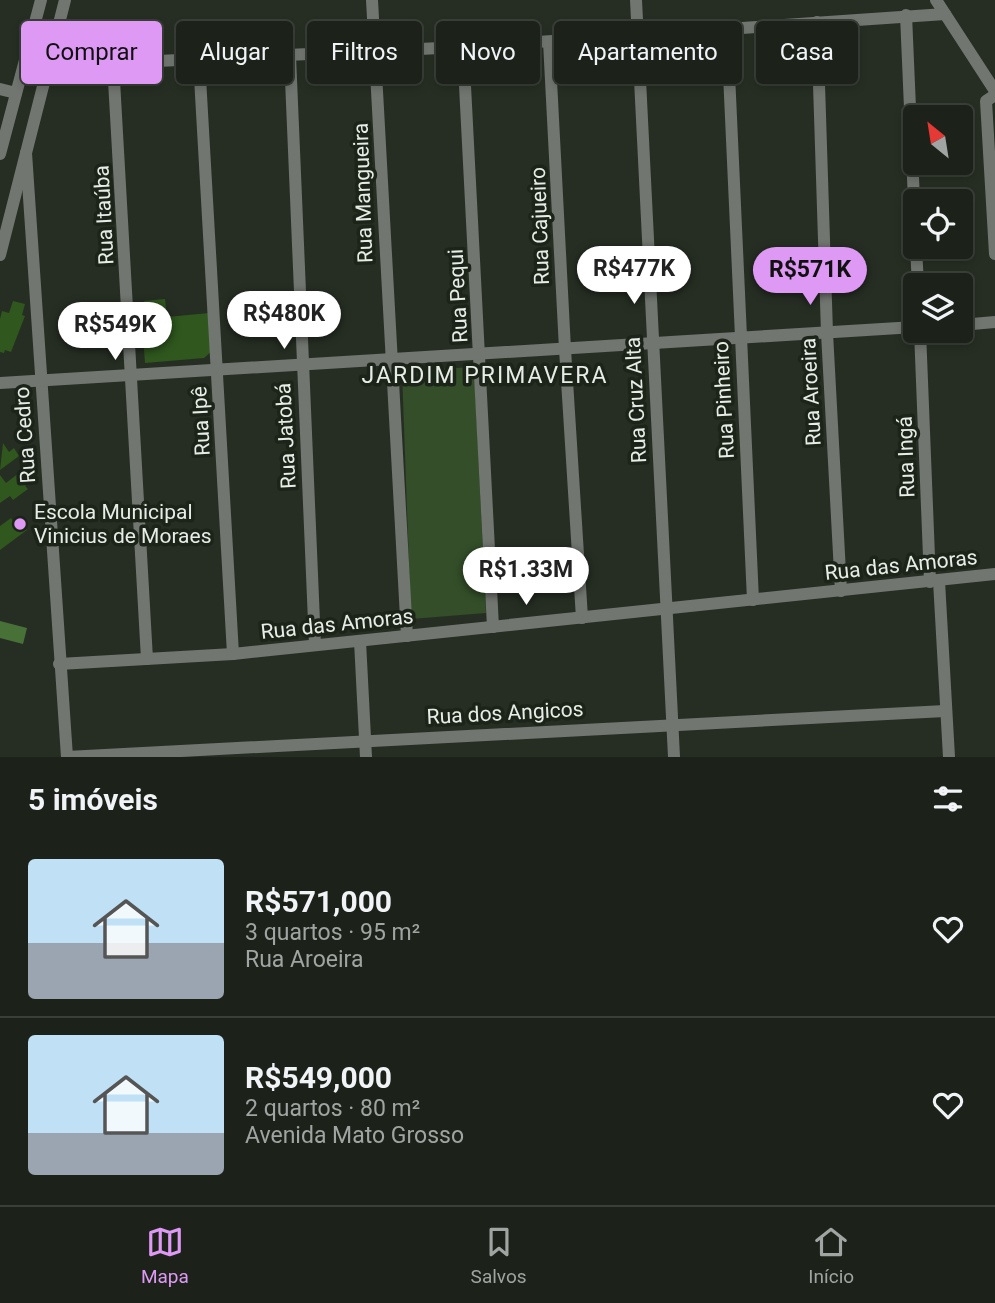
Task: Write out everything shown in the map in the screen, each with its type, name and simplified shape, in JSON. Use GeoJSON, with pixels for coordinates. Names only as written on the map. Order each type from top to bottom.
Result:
{"type":"FeatureCollection","features":[{"type":"Feature","properties":{"kind":"street"},"geometry":{"type":"LineString","coordinates":[[0,154],[41,0]]}},
{"type":"Feature","properties":{"kind":"street"},"geometry":{"type":"LineString","coordinates":[[60,21],[65,0]]}},
{"type":"Feature","properties":{"kind":"street","name":"Rua Mangueira"},"geometry":{"type":"LineString","coordinates":[[372,0],[374,21]]}},
{"type":"Feature","properties":{"kind":"street","name":"Rua Cruz Alta"},"geometry":{"type":"LineString","coordinates":[[636,0],[637,21]]}},
{"type":"Feature","properties":{"kind":"street"},"geometry":{"type":"LineString","coordinates":[[936,0],[993,89],[986,101],[995,254]]}},
{"type":"Feature","properties":{"kind":"street"},"geometry":{"type":"LineString","coordinates":[[830,21],[945,14]]}},
{"type":"Feature","properties":{"kind":"street"},"geometry":{"type":"LineString","coordinates":[[906,15],[913,189]]}},
{"type":"Feature","properties":{"kind":"street","name":"Rua Cajueiro"},"geometry":{"type":"LineString","coordinates":[[549,42],[565,349],[583,618]]}},
{"type":"Feature","properties":{"kind":"street"},"geometry":{"type":"LineString","coordinates":[[540,43],[554,42]]}},
{"type":"Feature","properties":{"kind":"street"},"geometry":{"type":"LineString","coordinates":[[0,255],[43,84]]}},
{"type":"Feature","properties":{"kind":"street","name":"Rua Itaúba"},"geometry":{"type":"LineString","coordinates":[[114,84],[133,375],[147,659]]}},
{"type":"Feature","properties":{"kind":"street","name":"Rua Ipê"},"geometry":{"type":"LineString","coordinates":[[200,84],[233,654]]}},
{"type":"Feature","properties":{"kind":"street","name":"Rua Jatobá"},"geometry":{"type":"LineString","coordinates":[[291,84],[315,646]]}},
{"type":"Feature","properties":{"kind":"street","name":"Rua Mangueira"},"geometry":{"type":"LineString","coordinates":[[377,84],[389,359],[407,636]]}},
{"type":"Feature","properties":{"kind":"street","name":"Rua Pequi"},"geometry":{"type":"LineString","coordinates":[[465,84],[493,627]]}},
{"type":"Feature","properties":{"kind":"street","name":"Rua Cruz Alta"},"geometry":{"type":"LineString","coordinates":[[640,84],[674,757]]}},
{"type":"Feature","properties":{"kind":"street","name":"Rua Pinheiro"},"geometry":{"type":"LineString","coordinates":[[729,84],[753,600]]}},
{"type":"Feature","properties":{"kind":"street","name":"Rua Aroeira"},"geometry":{"type":"LineString","coordinates":[[819,84],[827,333],[841,591]]}},
{"type":"Feature","properties":{"kind":"street"},"geometry":{"type":"LineString","coordinates":[[0,89],[16,93]]}},
{"type":"Feature","properties":{"kind":"street","name":"Rua Cedro"},"geometry":{"type":"LineString","coordinates":[[26,153],[67,757]]}},
{"type":"Feature","properties":{"kind":"street"},"geometry":{"type":"LineString","coordinates":[[973,324],[995,323]]}},
{"type":"Feature","properties":{"kind":"street"},"geometry":{"type":"LineString","coordinates":[[0,383],[903,328]]}},
{"type":"Feature","properties":{"kind":"street","name":"Rua Ingá"},"geometry":{"type":"LineString","coordinates":[[921,343],[949,757]]}},
{"type":"Feature","properties":{"kind":"street","name":"Rua das Amoras"},"geometry":{"type":"LineString","coordinates":[[59,664],[233,654],[995,574]]}},
{"type":"Feature","properties":{"kind":"street"},"geometry":{"type":"LineString","coordinates":[[360,641],[366,757]]}},
{"type":"Feature","properties":{"kind":"street","name":"Rua dos Angicos"},"geometry":{"type":"LineString","coordinates":[[67,757],[673,723],[945,711]]}},
{"type":"Feature","properties":{"kind":"shaded area"},"geometry":{"type":"Polygon","coordinates":[[[474,367],[486,613],[411,619],[402,371],[474,367]]]}},
{"type":"Feature","properties":{"kind":"shaded area"},"geometry":{"type":"Polygon","coordinates":[[[0,621],[27,628],[23,644],[0,638],[0,621]]]}},
{"type":"Feature","properties":{"kind":"building"},"geometry":{"type":"Polygon","coordinates":[[[165,299],[167,317],[209,313],[212,351],[204,358],[145,363],[143,336],[139,337],[137,316],[145,315],[144,301],[165,299]]]}},
{"type":"Feature","properties":{"kind":"building"},"geometry":{"type":"Polygon","coordinates":[[[13,301],[25,304],[22,315],[25,316],[11,352],[5,350],[4,353],[0,352],[0,319],[2,311],[9,313],[13,301]]]}},
{"type":"Feature","properties":{"kind":"building"},"geometry":{"type":"Polygon","coordinates":[[[3,443],[9,452],[14,448],[19,456],[0,470],[3,443]]]}},
{"type":"Feature","properties":{"kind":"building"},"geometry":{"type":"Polygon","coordinates":[[[23,470],[31,482],[25,486],[28,489],[13,500],[10,496],[0,503],[0,475],[6,483],[23,470]]]}},
{"type":"Feature","properties":{"kind":"building"},"geometry":{"type":"Polygon","coordinates":[[[11,518],[14,523],[19,520],[27,530],[0,550],[0,526],[11,518]]]}},
{"type":"Feature","properties":{"kind":"place","name":"Escola Municipal Vinicius de Moraes"},"geometry":{"type":"Point","coordinates":[20,524]}},
{"type":"Feature","properties":{"kind":"district","name":"JARDIM PRIMAVERA"},"geometry":{"type":"Point","coordinates":[485,375]}}]}
